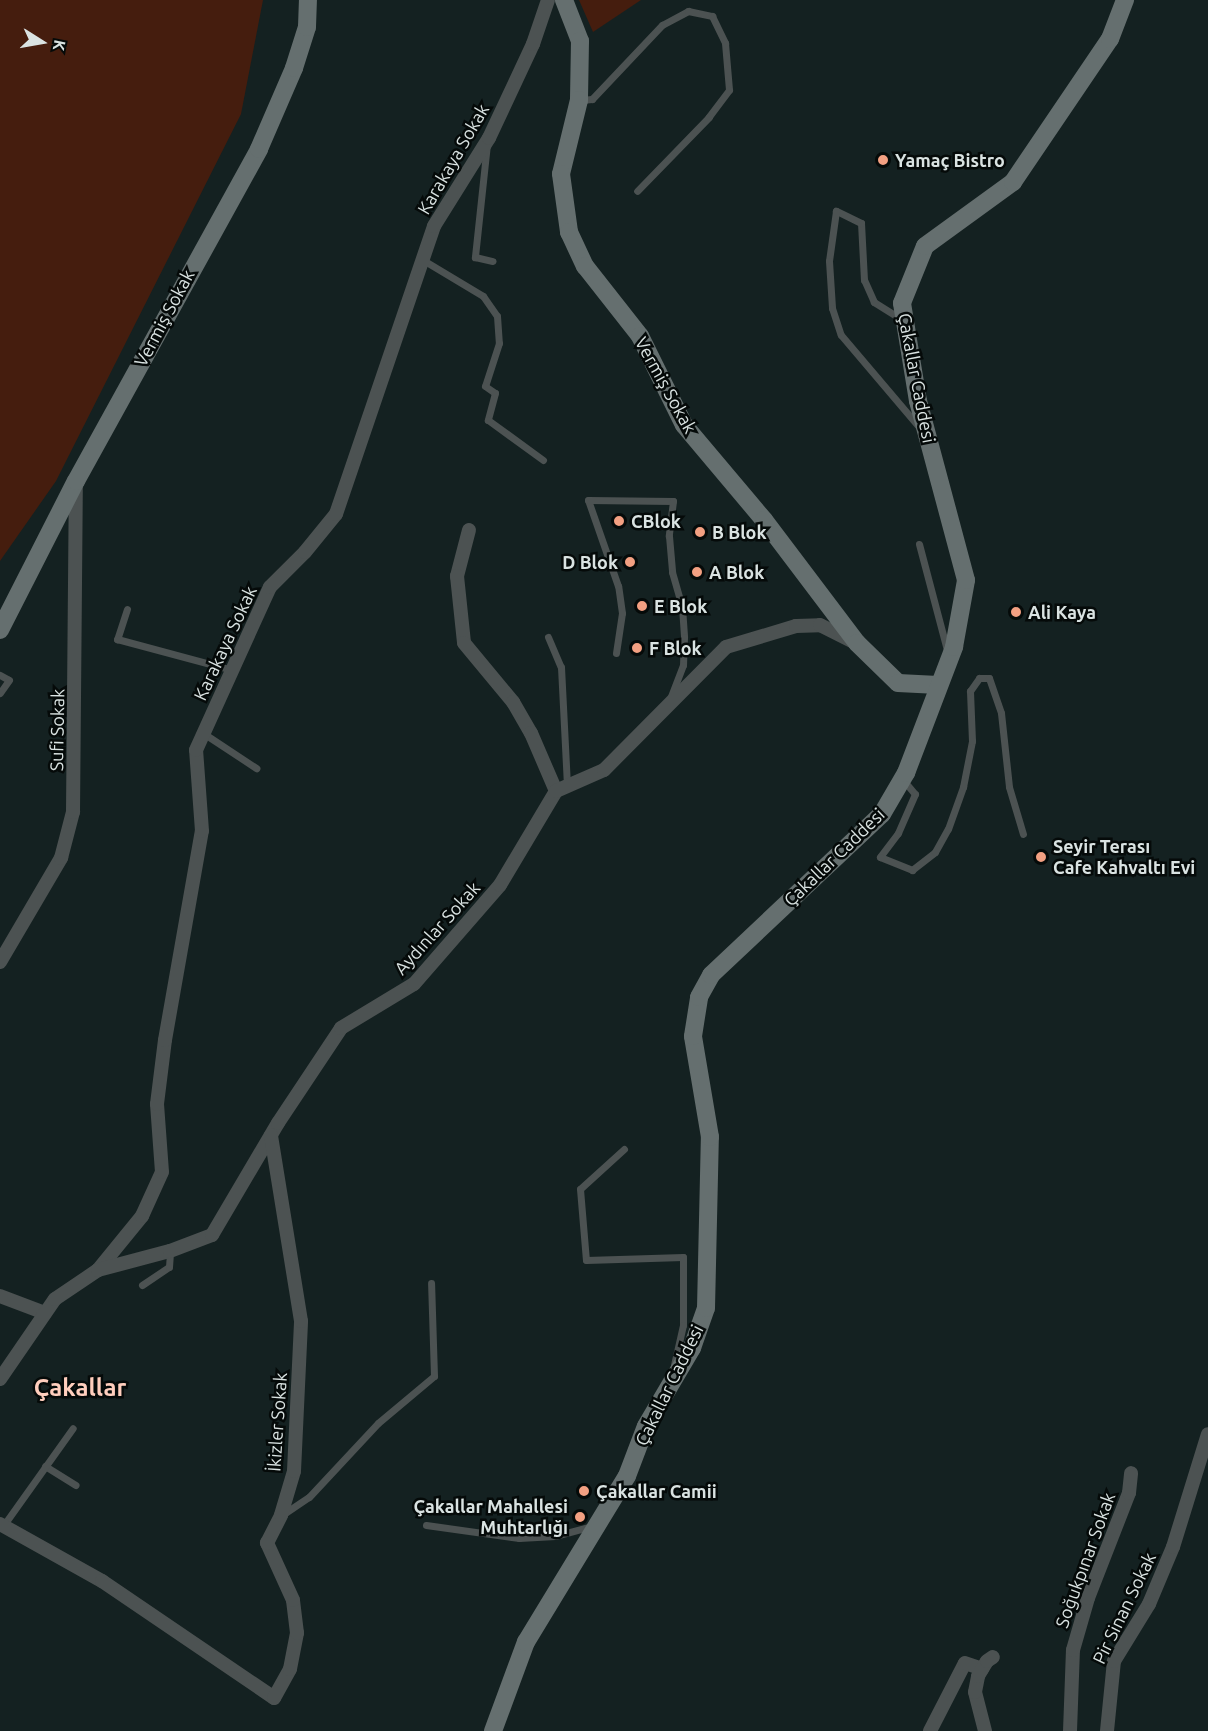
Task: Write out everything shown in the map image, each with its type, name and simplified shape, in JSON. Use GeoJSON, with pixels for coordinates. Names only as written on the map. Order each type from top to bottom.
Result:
{"type":"FeatureCollection","features":[{"type":"Feature","properties":{"kind":"street","name":"Vermiş Sokak"},"geometry":{"type":"LineString","coordinates":[[0,630],[76,481],[258,150],[294,68],[307,27],[308,0]]}},
{"type":"Feature","properties":{"kind":"street","name":"Karakaya Sokak"},"geometry":{"type":"LineString","coordinates":[[98,1270],[142,1216],[162,1172],[157,1104],[165,1040],[202,831],[196,750],[270,587],[305,552],[336,514],[434,226],[487,142],[533,44],[548,0]]}},
{"type":"Feature","properties":{"kind":"street","name":"Vermiş Sokak"},"geometry":{"type":"LineString","coordinates":[[564,0],[580,40],[579,100],[561,174],[569,232],[585,267],[640,336],[684,425],[765,520],[857,643],[898,683],[938,685]]}},
{"type":"Feature","properties":{"kind":"street","name":"Çakallar Caddesi"},"geometry":{"type":"LineString","coordinates":[[493,1731],[526,1642],[627,1476],[646,1426],[692,1348],[706,1308],[710,1137],[693,1036],[699,997],[711,975],[882,814],[903,779],[949,658],[966,580],[927,437],[902,303],[925,246],[1013,182],[1110,39],[1125,0]]}},
{"type":"Feature","properties":{"kind":"street","name":"Sufi Sokak"},"geometry":{"type":"LineString","coordinates":[[0,962],[61,858],[73,812],[76,481]]}},
{"type":"Feature","properties":{"kind":"street"},"geometry":{"type":"LineString","coordinates":[[469,530],[457,576],[464,643],[513,702],[562,789],[604,770],[726,647],[796,626],[820,626],[857,643]]}},
{"type":"Feature","properties":{"kind":"street","name":"Aydınlar Sokak"},"geometry":{"type":"LineString","coordinates":[[0,1379],[55,1299],[98,1270],[170,1251],[212,1235],[271,1135],[341,1028],[414,984],[500,885],[562,789]]}},
{"type":"Feature","properties":{"kind":"street","name":"İkizler Sokak"},"geometry":{"type":"LineString","coordinates":[[2,1525],[102,1581],[274,1698],[290,1669],[297,1633],[293,1600],[267,1543],[281,1515],[294,1471],[301,1321],[271,1135]]}},
{"type":"Feature","properties":{"kind":"street"},"geometry":{"type":"LineString","coordinates":[[0,1296],[45,1313]]}},
{"type":"Feature","properties":{"kind":"street","name":"Pir Sinan Sokak"},"geometry":{"type":"LineString","coordinates":[[1107,1731],[1114,1661],[1149,1604],[1169,1556],[1208,1434]]}},
{"type":"Feature","properties":{"kind":"street","name":"Soğukpınar Sokak"},"geometry":{"type":"LineString","coordinates":[[1070,1731],[1073,1650],[1088,1598],[1128,1492],[1131,1473]]}},
{"type":"Feature","properties":{"kind":"street"},"geometry":{"type":"LineString","coordinates":[[985,1731],[975,1692],[982,1669],[993,1657]]}},
{"type":"Feature","properties":{"kind":"street"},"geometry":{"type":"LineString","coordinates":[[930,1731],[965,1663],[982,1669]]}},
{"type":"Feature","properties":{"kind":"lane"},"geometry":{"type":"LineString","coordinates":[[579,100],[592,99],[662,25],[688,10],[712,16],[724,43],[729,90],[709,117],[637,191]]}},
{"type":"Feature","properties":{"kind":"lane"},"geometry":{"type":"LineString","coordinates":[[487,142],[475,257],[494,261]]}},
{"type":"Feature","properties":{"kind":"lane"},"geometry":{"type":"LineString","coordinates":[[904,321],[874,302],[864,280],[861,223],[837,211],[829,261],[832,308],[841,335],[927,437]]}},
{"type":"Feature","properties":{"kind":"lane"},"geometry":{"type":"LineString","coordinates":[[423,260],[483,296],[497,316],[499,343],[485,386],[495,393],[488,420],[543,460]]}},
{"type":"Feature","properties":{"kind":"lane"},"geometry":{"type":"LineString","coordinates":[[616,653],[622,613],[618,586],[588,500],[673,501],[669,536],[672,572],[682,606],[684,637],[683,665],[668,705]]}},
{"type":"Feature","properties":{"kind":"lane"},"geometry":{"type":"LineString","coordinates":[[919,544],[949,658]]}},
{"type":"Feature","properties":{"kind":"lane"},"geometry":{"type":"LineString","coordinates":[[127,609],[117,639],[233,670]]}},
{"type":"Feature","properties":{"kind":"lane"},"geometry":{"type":"LineString","coordinates":[[548,637],[561,667],[562,789]]}},
{"type":"Feature","properties":{"kind":"lane"},"geometry":{"type":"LineString","coordinates":[[0,675],[9,680],[0,693]]}},
{"type":"Feature","properties":{"kind":"lane"},"geometry":{"type":"LineString","coordinates":[[903,779],[915,794],[898,833],[880,857],[912,870],[935,852],[952,820],[963,787],[972,741],[970,691],[979,678],[989,678],[1001,713],[1009,787],[1023,834]]}},
{"type":"Feature","properties":{"kind":"lane"},"geometry":{"type":"LineString","coordinates":[[203,733],[256,768]]}},
{"type":"Feature","properties":{"kind":"lane"},"geometry":{"type":"LineString","coordinates":[[624,1149],[580,1189],[586,1260],[683,1257],[683,1324],[670,1385]]}},
{"type":"Feature","properties":{"kind":"lane"},"geometry":{"type":"LineString","coordinates":[[142,1286],[169,1267],[170,1251]]}},
{"type":"Feature","properties":{"kind":"lane"},"geometry":{"type":"LineString","coordinates":[[281,1515],[309,1497],[378,1423],[434,1376],[431,1283]]}},
{"type":"Feature","properties":{"kind":"lane"},"geometry":{"type":"LineString","coordinates":[[2,1525],[73,1428]]}},
{"type":"Feature","properties":{"kind":"lane"},"geometry":{"type":"LineString","coordinates":[[45,1466],[75,1485]]}},
{"type":"Feature","properties":{"kind":"lane"},"geometry":{"type":"LineString","coordinates":[[426,1525],[519,1538],[555,1536],[597,1525]]}},
{"type":"Feature","properties":{"kind":"shaded area"},"geometry":{"type":"Polygon","coordinates":[[[0,0],[263,0],[241,114],[56,481],[0,561],[0,0]]]}},
{"type":"Feature","properties":{"kind":"shaded area"},"geometry":{"type":"Polygon","coordinates":[[[579,0],[641,0],[593,32],[579,0]]]}},
{"type":"Feature","properties":{"kind":"place","name":"Yamaç Bistro"},"geometry":{"type":"Point","coordinates":[883,160]}},
{"type":"Feature","properties":{"kind":"place","name":"CBlok"},"geometry":{"type":"Point","coordinates":[619,521]}},
{"type":"Feature","properties":{"kind":"place","name":"B Blok"},"geometry":{"type":"Point","coordinates":[700,532]}},
{"type":"Feature","properties":{"kind":"place","name":"D Blok"},"geometry":{"type":"Point","coordinates":[630,562]}},
{"type":"Feature","properties":{"kind":"place","name":"A Blok"},"geometry":{"type":"Point","coordinates":[697,572]}},
{"type":"Feature","properties":{"kind":"place","name":"E Blok"},"geometry":{"type":"Point","coordinates":[642,606]}},
{"type":"Feature","properties":{"kind":"place","name":"Ali Kaya"},"geometry":{"type":"Point","coordinates":[1016,612]}},
{"type":"Feature","properties":{"kind":"place","name":"F Blok"},"geometry":{"type":"Point","coordinates":[637,648]}},
{"type":"Feature","properties":{"kind":"place","name":"Seyir Terası Cafe Kahvaltı Evi"},"geometry":{"type":"Point","coordinates":[1041,857]}},
{"type":"Feature","properties":{"kind":"place","name":"Çakallar Camii"},"geometry":{"type":"Point","coordinates":[584,1491]}},
{"type":"Feature","properties":{"kind":"place","name":"Çakallar Mahallesi Muhtarlığı"},"geometry":{"type":"Point","coordinates":[580,1517]}},
{"type":"Feature","properties":{"kind":"district","name":"Çakallar"},"geometry":{"type":"Point","coordinates":[80,1388]}}]}
